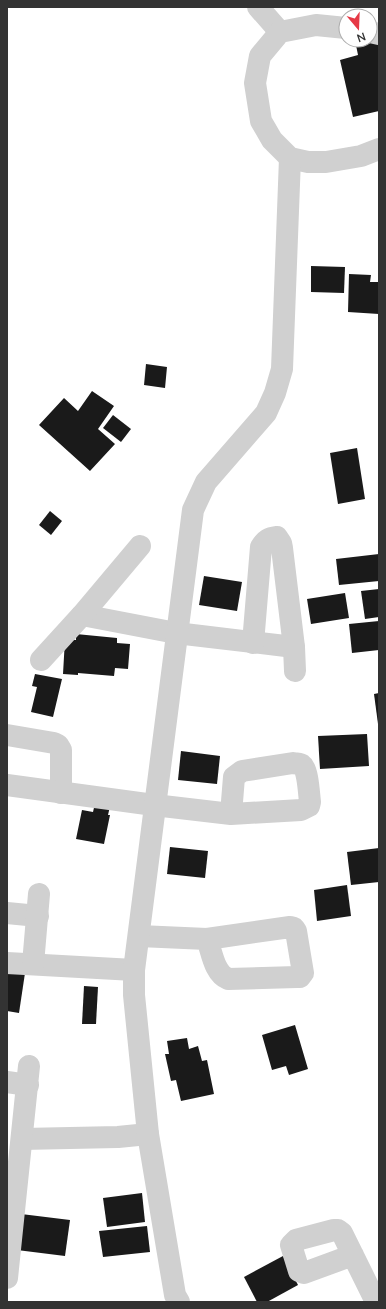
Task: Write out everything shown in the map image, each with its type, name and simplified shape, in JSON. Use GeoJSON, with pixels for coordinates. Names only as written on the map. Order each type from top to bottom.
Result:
{"type":"FeatureCollection","features":[{"type":"Feature","properties":{"kind":"street"},"geometry":{"type":"LineString","coordinates":[[258,7],[280,32]]}},
{"type":"Feature","properties":{"kind":"street"},"geometry":{"type":"LineString","coordinates":[[338,27],[316,25],[280,32],[260,56],[255,83],[261,121],[272,140],[290,158],[308,162],[326,162],[361,156],[379,149]]}},
{"type":"Feature","properties":{"kind":"street"},"geometry":{"type":"LineString","coordinates":[[172,1300],[148,1134],[134,995],[134,970],[176,633],[193,510],[206,482],[266,413],[275,393],[282,368],[290,158]]}},
{"type":"Feature","properties":{"kind":"street"},"geometry":{"type":"LineString","coordinates":[[253,643],[261,547],[264,540],[277,537],[282,548],[294,647],[295,671]]}},
{"type":"Feature","properties":{"kind":"street"},"geometry":{"type":"LineString","coordinates":[[41,660],[82,615],[140,546]]}},
{"type":"Feature","properties":{"kind":"street"},"geometry":{"type":"LineString","coordinates":[[82,615],[176,633],[294,647]]}},
{"type":"Feature","properties":{"kind":"street"},"geometry":{"type":"LineString","coordinates":[[7,735],[58,745],[61,750],[62,793]]}},
{"type":"Feature","properties":{"kind":"street"},"geometry":{"type":"LineString","coordinates":[[7,786],[231,814]]}},
{"type":"Feature","properties":{"kind":"street"},"geometry":{"type":"LineString","coordinates":[[33,964],[40,894]]}},
{"type":"Feature","properties":{"kind":"street"},"geometry":{"type":"LineString","coordinates":[[7,913],[38,916]]}},
{"type":"Feature","properties":{"kind":"street"},"geometry":{"type":"LineString","coordinates":[[139,936],[207,939]]}},
{"type":"Feature","properties":{"kind":"street"},"geometry":{"type":"LineString","coordinates":[[7,963],[134,970]]}},
{"type":"Feature","properties":{"kind":"street"},"geometry":{"type":"LineString","coordinates":[[7,1278],[22,1139],[21,1078]]}},
{"type":"Feature","properties":{"kind":"street"},"geometry":{"type":"LineString","coordinates":[[22,1139],[118,1137],[148,1134]]}},
{"type":"Feature","properties":{"kind":"street"},"geometry":{"type":"LineString","coordinates":[[353,1255],[376,1302]]}},
{"type":"Feature","properties":{"kind":"building"},"geometry":{"type":"Polygon","coordinates":[[[378,44],[379,111],[353,117],[340,60],[358,55],[357,48],[378,48],[378,44]]]}},
{"type":"Feature","properties":{"kind":"building"},"geometry":{"type":"Polygon","coordinates":[[[311,266],[345,267],[344,293],[311,292],[311,266]]]}},
{"type":"Feature","properties":{"kind":"building"},"geometry":{"type":"Polygon","coordinates":[[[349,274],[371,275],[370,282],[379,282],[379,314],[348,312],[349,274]]]}},
{"type":"Feature","properties":{"kind":"building"},"geometry":{"type":"Polygon","coordinates":[[[146,364],[167,367],[165,388],[144,385],[146,364]]]}},
{"type":"Feature","properties":{"kind":"building"},"geometry":{"type":"Polygon","coordinates":[[[92,391],[114,406],[98,429],[115,444],[90,471],[39,425],[64,398],[78,411],[92,391]]]}},
{"type":"Feature","properties":{"kind":"building"},"geometry":{"type":"Polygon","coordinates":[[[113,415],[131,429],[121,442],[103,428],[113,415]]]}},
{"type":"Feature","properties":{"kind":"building"},"geometry":{"type":"Polygon","coordinates":[[[357,448],[365,499],[338,504],[330,453],[357,448]]]}},
{"type":"Feature","properties":{"kind":"building"},"geometry":{"type":"Polygon","coordinates":[[[50,511],[62,521],[51,535],[39,525],[50,511]]]}},
{"type":"Feature","properties":{"kind":"building"},"geometry":{"type":"Polygon","coordinates":[[[379,554],[379,581],[339,585],[336,559],[379,554]]]}},
{"type":"Feature","properties":{"kind":"building"},"geometry":{"type":"Polygon","coordinates":[[[204,576],[242,582],[237,611],[199,605],[204,576]]]}},
{"type":"Feature","properties":{"kind":"building"},"geometry":{"type":"Polygon","coordinates":[[[379,589],[379,617],[365,619],[361,591],[379,589]]]}},
{"type":"Feature","properties":{"kind":"building"},"geometry":{"type":"Polygon","coordinates":[[[345,593],[349,618],[311,624],[307,599],[345,593]]]}},
{"type":"Feature","properties":{"kind":"building"},"geometry":{"type":"Polygon","coordinates":[[[379,621],[379,650],[352,653],[349,624],[379,621]]]}},
{"type":"Feature","properties":{"kind":"building"},"geometry":{"type":"Polygon","coordinates":[[[76,634],[117,638],[117,643],[130,644],[128,669],[115,668],[114,676],[78,673],[78,675],[63,674],[65,639],[76,640],[76,634]]]}},
{"type":"Feature","properties":{"kind":"building"},"geometry":{"type":"Polygon","coordinates":[[[35,674],[62,679],[53,717],[31,712],[37,687],[32,686],[35,674]]]}},
{"type":"Feature","properties":{"kind":"building"},"geometry":{"type":"Polygon","coordinates":[[[379,693],[379,724],[378,724],[374,694],[379,693]]]}},
{"type":"Feature","properties":{"kind":"building"},"geometry":{"type":"Polygon","coordinates":[[[367,734],[369,766],[320,769],[318,736],[367,734]]]}},
{"type":"Feature","properties":{"kind":"building"},"geometry":{"type":"Polygon","coordinates":[[[181,751],[220,756],[217,784],[178,780],[181,751]]]}},
{"type":"Feature","properties":{"kind":"building"},"geometry":{"type":"Polygon","coordinates":[[[96,799],[111,802],[104,844],[76,839],[82,810],[93,812],[96,799]]]}},
{"type":"Feature","properties":{"kind":"building"},"geometry":{"type":"Polygon","coordinates":[[[170,847],[208,851],[205,878],[167,874],[170,847]]]}},
{"type":"Feature","properties":{"kind":"building"},"geometry":{"type":"Polygon","coordinates":[[[379,848],[379,882],[351,885],[347,852],[379,848]]]}},
{"type":"Feature","properties":{"kind":"building"},"geometry":{"type":"Polygon","coordinates":[[[347,885],[351,916],[317,921],[314,890],[347,885]]]}},
{"type":"Feature","properties":{"kind":"building"},"geometry":{"type":"Polygon","coordinates":[[[7,971],[25,973],[19,1013],[7,1011],[7,971]]]}},
{"type":"Feature","properties":{"kind":"building"},"geometry":{"type":"Polygon","coordinates":[[[84,986],[98,987],[96,1024],[82,1024],[84,986]]]}},
{"type":"Feature","properties":{"kind":"building"},"geometry":{"type":"Polygon","coordinates":[[[295,1025],[308,1069],[289,1075],[286,1066],[272,1070],[262,1035],[295,1025]]]}},
{"type":"Feature","properties":{"kind":"building"},"geometry":{"type":"Polygon","coordinates":[[[187,1038],[189,1049],[198,1046],[202,1061],[207,1060],[214,1094],[181,1101],[176,1080],[171,1081],[165,1054],[169,1054],[167,1041],[187,1038]]]}},
{"type":"Feature","properties":{"kind":"building"},"geometry":{"type":"Polygon","coordinates":[[[142,1193],[145,1222],[107,1227],[103,1198],[142,1193]]]}},
{"type":"Feature","properties":{"kind":"building"},"geometry":{"type":"Polygon","coordinates":[[[13,1213],[70,1220],[65,1256],[9,1249],[13,1213]]]}},
{"type":"Feature","properties":{"kind":"building"},"geometry":{"type":"Polygon","coordinates":[[[147,1226],[150,1252],[103,1257],[99,1231],[147,1226]]]}},
{"type":"Feature","properties":{"kind":"building"},"geometry":{"type":"Polygon","coordinates":[[[283,1256],[298,1285],[267,1302],[257,1302],[244,1277],[283,1256]]]}}]}
